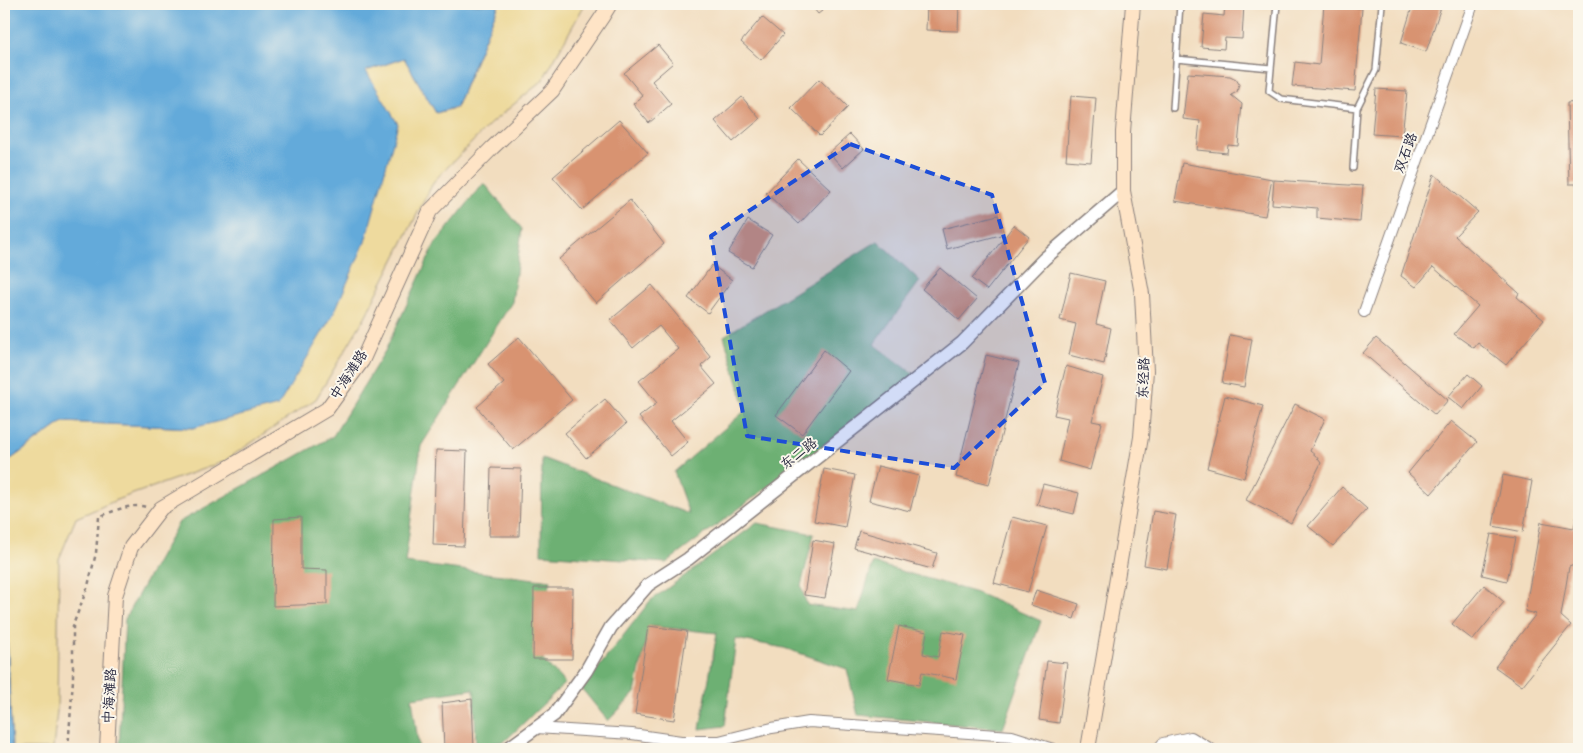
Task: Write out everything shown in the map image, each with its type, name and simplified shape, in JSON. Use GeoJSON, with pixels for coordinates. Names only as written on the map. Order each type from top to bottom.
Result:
{"type":"FeatureCollection","features":[{"type":"Feature","properties":{"kind":"main road","name":"中海滩路"},"geometry":{"type":"LineString","coordinates":[[107,749],[115,596],[131,547],[161,508],[327,409],[362,361],[430,211],[552,91],[610,4]]}},
{"type":"Feature","properties":{"kind":"main road","name":"东经路"},"geometry":{"type":"LineString","coordinates":[[1088,749],[1141,437],[1146,371],[1142,294],[1123,191],[1122,132],[1133,4]]}},
{"type":"Feature","properties":{"kind":"street","name":"双石路"},"geometry":{"type":"LineString","coordinates":[[1364,312],[1473,4]]}},
{"type":"Feature","properties":{"kind":"street","name":"东二路"},"geometry":{"type":"LineString","coordinates":[[507,749],[554,715],[586,671],[611,627],[648,585],[696,553],[962,343],[1044,259],[1123,191]]}},
{"type":"Feature","properties":{"kind":"street"},"geometry":{"type":"LineString","coordinates":[[536,728],[632,734],[681,741],[719,740],[809,722],[1012,736],[1054,749]]}},
{"type":"Feature","properties":{"kind":"street"},"geometry":{"type":"LineString","coordinates":[[1158,749],[1163,744],[1191,737],[1211,749]]}},
{"type":"Feature","properties":{"kind":"lane"},"geometry":{"type":"LineString","coordinates":[[1173,108],[1180,4]]}},
{"type":"Feature","properties":{"kind":"lane"},"geometry":{"type":"LineString","coordinates":[[1277,4],[1268,91],[1281,99],[1357,108]]}},
{"type":"Feature","properties":{"kind":"lane"},"geometry":{"type":"LineString","coordinates":[[1353,168],[1357,108],[1376,70],[1382,4]]}},
{"type":"Feature","properties":{"kind":"lane"},"geometry":{"type":"LineString","coordinates":[[1176,59],[1271,68]]}},
{"type":"Feature","properties":{"kind":"path"},"geometry":{"type":"LineString","coordinates":[[68,749],[73,680],[73,625],[88,586],[96,553],[99,517],[119,509],[142,506],[158,511]]}},
{"type":"Feature","properties":{"kind":"highlighted area"},"geometry":{"type":"Polygon","coordinates":[[[850,144],[992,195],[1045,383],[954,468],[747,436],[711,236],[850,144]]]}},
{"type":"Feature","properties":{"kind":"green space"},"geometry":{"type":"Polygon","coordinates":[[[484,183],[522,229],[512,302],[421,446],[405,563],[551,581],[532,649],[565,683],[505,741],[476,746],[474,689],[412,698],[419,749],[119,749],[125,618],[179,522],[333,436],[385,351],[435,244],[484,183]]]}},
{"type":"Feature","properties":{"kind":"green space"},"geometry":{"type":"Polygon","coordinates":[[[878,241],[920,281],[874,344],[915,375],[894,393],[666,563],[541,554],[542,458],[689,514],[674,472],[746,410],[724,336],[878,241]]]}},
{"type":"Feature","properties":{"kind":"green space"},"geometry":{"type":"Polygon","coordinates":[[[757,523],[814,534],[801,586],[807,605],[858,612],[873,563],[977,593],[1041,621],[1003,729],[858,715],[847,669],[784,648],[736,639],[725,726],[700,729],[717,633],[649,626],[635,693],[608,721],[582,689],[650,601],[757,523]]]}},
{"type":"Feature","properties":{"kind":"sand"},"geometry":{"type":"Polygon","coordinates":[[[499,4],[585,4],[542,81],[490,124],[434,181],[365,317],[316,399],[223,462],[119,499],[76,518],[59,559],[57,711],[53,749],[12,749],[4,566],[4,464],[63,422],[193,428],[366,71],[404,58],[436,113],[456,108],[499,4]]]}},
{"type":"Feature","properties":{"kind":"water"},"geometry":{"type":"Polygon","coordinates":[[[4,4],[499,4],[456,107],[436,113],[404,58],[366,71],[398,124],[365,242],[334,313],[278,406],[193,428],[63,422],[4,464],[4,4]]]}},
{"type":"Feature","properties":{"kind":"water"},"geometry":{"type":"Polygon","coordinates":[[[4,566],[12,749],[4,749],[4,566]]]}},
{"type":"Feature","properties":{"kind":"building"},"geometry":{"type":"Polygon","coordinates":[[[810,4],[831,4],[818,14],[810,4]]]}},
{"type":"Feature","properties":{"kind":"building"},"geometry":{"type":"Polygon","coordinates":[[[927,4],[959,4],[958,31],[926,30],[927,4]]]}},
{"type":"Feature","properties":{"kind":"building"},"geometry":{"type":"Polygon","coordinates":[[[1225,4],[1244,4],[1242,39],[1225,38],[1224,49],[1201,47],[1204,14],[1224,16],[1225,4]]]}},
{"type":"Feature","properties":{"kind":"building"},"geometry":{"type":"Polygon","coordinates":[[[1324,4],[1357,4],[1357,8],[1362,8],[1355,91],[1292,86],[1295,62],[1319,65],[1324,4]]]}},
{"type":"Feature","properties":{"kind":"building"},"geometry":{"type":"Polygon","coordinates":[[[1413,4],[1442,4],[1426,52],[1401,43],[1413,4]]]}},
{"type":"Feature","properties":{"kind":"building"},"geometry":{"type":"Polygon","coordinates":[[[762,17],[783,35],[761,60],[741,42],[762,17]]]}},
{"type":"Feature","properties":{"kind":"building"},"geometry":{"type":"Polygon","coordinates":[[[658,45],[673,63],[652,81],[671,104],[649,123],[633,104],[643,96],[624,73],[658,45]]]}},
{"type":"Feature","properties":{"kind":"building"},"geometry":{"type":"Polygon","coordinates":[[[1188,73],[1230,76],[1236,79],[1239,84],[1237,92],[1231,95],[1242,104],[1238,146],[1228,145],[1227,153],[1197,150],[1200,121],[1183,119],[1188,73]]]}},
{"type":"Feature","properties":{"kind":"building"},"geometry":{"type":"Polygon","coordinates":[[[819,79],[848,107],[820,136],[791,108],[819,79]]]}},
{"type":"Feature","properties":{"kind":"building"},"geometry":{"type":"Polygon","coordinates":[[[1376,89],[1407,91],[1402,136],[1372,134],[1376,89]]]}},
{"type":"Feature","properties":{"kind":"building"},"geometry":{"type":"Polygon","coordinates":[[[1071,96],[1096,98],[1091,162],[1066,160],[1071,96]]]}},
{"type":"Feature","properties":{"kind":"building"},"geometry":{"type":"Polygon","coordinates":[[[742,97],[760,119],[733,142],[715,121],[742,97]]]}},
{"type":"Feature","properties":{"kind":"building"},"geometry":{"type":"Polygon","coordinates":[[[1579,102],[1579,184],[1569,184],[1567,103],[1579,102]]]}},
{"type":"Feature","properties":{"kind":"building"},"geometry":{"type":"Polygon","coordinates":[[[619,120],[648,153],[582,210],[553,177],[619,120]]]}},
{"type":"Feature","properties":{"kind":"building"},"geometry":{"type":"Polygon","coordinates":[[[850,134],[864,149],[843,168],[829,153],[850,134]]]}},
{"type":"Feature","properties":{"kind":"building"},"geometry":{"type":"Polygon","coordinates":[[[798,159],[831,190],[799,224],[766,193],[798,159]]]}},
{"type":"Feature","properties":{"kind":"building"},"geometry":{"type":"Polygon","coordinates":[[[1182,163],[1272,179],[1265,216],[1175,201],[1182,163]]]}},
{"type":"Feature","properties":{"kind":"building"},"geometry":{"type":"Polygon","coordinates":[[[1434,174],[1478,212],[1455,236],[1519,293],[1517,297],[1544,320],[1506,365],[1478,343],[1474,348],[1454,334],[1478,306],[1433,267],[1416,287],[1401,276],[1434,174]]]}},
{"type":"Feature","properties":{"kind":"building"},"geometry":{"type":"Polygon","coordinates":[[[1274,180],[1363,186],[1360,222],[1317,218],[1317,208],[1272,204],[1274,180]]]}},
{"type":"Feature","properties":{"kind":"building"},"geometry":{"type":"Polygon","coordinates":[[[630,200],[664,244],[596,303],[559,259],[630,200]]]}},
{"type":"Feature","properties":{"kind":"building"},"geometry":{"type":"Polygon","coordinates":[[[998,215],[1004,234],[947,249],[942,229],[998,215]]]}},
{"type":"Feature","properties":{"kind":"building"},"geometry":{"type":"Polygon","coordinates":[[[748,220],[772,235],[752,267],[728,253],[748,220]]]}},
{"type":"Feature","properties":{"kind":"building"},"geometry":{"type":"Polygon","coordinates":[[[1014,225],[1029,237],[987,290],[972,279],[1014,225]]]}},
{"type":"Feature","properties":{"kind":"building"},"geometry":{"type":"Polygon","coordinates":[[[712,265],[732,280],[708,313],[688,298],[712,265]]]}},
{"type":"Feature","properties":{"kind":"building"},"geometry":{"type":"Polygon","coordinates":[[[940,268],[977,299],[959,320],[922,289],[940,268]]]}},
{"type":"Feature","properties":{"kind":"building"},"geometry":{"type":"Polygon","coordinates":[[[1071,273],[1105,281],[1096,324],[1111,328],[1104,364],[1069,355],[1076,324],[1060,320],[1071,273]]]}},
{"type":"Feature","properties":{"kind":"building"},"geometry":{"type":"Polygon","coordinates":[[[652,285],[711,357],[701,366],[716,384],[671,421],[688,442],[671,456],[639,417],[657,403],[639,381],[678,349],[659,326],[633,348],[610,320],[652,285]]]}},
{"type":"Feature","properties":{"kind":"building"},"geometry":{"type":"Polygon","coordinates":[[[1230,335],[1252,339],[1244,387],[1222,383],[1230,335]]]}},
{"type":"Feature","properties":{"kind":"building"},"geometry":{"type":"Polygon","coordinates":[[[519,337],[572,400],[513,450],[477,407],[504,383],[488,364],[519,337]]]}},
{"type":"Feature","properties":{"kind":"building"},"geometry":{"type":"Polygon","coordinates":[[[1376,338],[1448,400],[1435,415],[1363,353],[1376,338]]]}},
{"type":"Feature","properties":{"kind":"building"},"geometry":{"type":"Polygon","coordinates":[[[824,350],[849,371],[802,434],[776,415],[824,350]]]}},
{"type":"Feature","properties":{"kind":"building"},"geometry":{"type":"Polygon","coordinates":[[[986,355],[1019,363],[989,485],[956,477],[986,355]]]}},
{"type":"Feature","properties":{"kind":"building"},"geometry":{"type":"Polygon","coordinates":[[[1066,366],[1103,377],[1092,421],[1102,423],[1090,470],[1059,461],[1068,418],[1054,415],[1066,366]]]}},
{"type":"Feature","properties":{"kind":"building"},"geometry":{"type":"Polygon","coordinates":[[[1468,374],[1482,386],[1463,409],[1448,397],[1468,374]]]}},
{"type":"Feature","properties":{"kind":"building"},"geometry":{"type":"Polygon","coordinates":[[[1225,396],[1263,406],[1244,478],[1207,468],[1225,396]]]}},
{"type":"Feature","properties":{"kind":"building"},"geometry":{"type":"Polygon","coordinates":[[[605,399],[626,424],[586,458],[565,433],[605,399]]]}},
{"type":"Feature","properties":{"kind":"building"},"geometry":{"type":"Polygon","coordinates":[[[1295,404],[1325,419],[1310,451],[1321,463],[1291,523],[1246,500],[1295,404]]]}},
{"type":"Feature","properties":{"kind":"building"},"geometry":{"type":"Polygon","coordinates":[[[1451,421],[1477,442],[1431,494],[1408,473],[1451,421]]]}},
{"type":"Feature","properties":{"kind":"building"},"geometry":{"type":"Polygon","coordinates":[[[436,450],[467,451],[464,546],[433,545],[436,450]]]}},
{"type":"Feature","properties":{"kind":"building"},"geometry":{"type":"Polygon","coordinates":[[[878,466],[919,476],[910,511],[869,501],[878,466]]]}},
{"type":"Feature","properties":{"kind":"building"},"geometry":{"type":"Polygon","coordinates":[[[491,468],[521,469],[519,536],[489,536],[491,468]]]}},
{"type":"Feature","properties":{"kind":"building"},"geometry":{"type":"Polygon","coordinates":[[[824,469],[855,475],[845,527],[814,521],[824,469]]]}},
{"type":"Feature","properties":{"kind":"building"},"geometry":{"type":"Polygon","coordinates":[[[1503,475],[1532,481],[1523,532],[1493,526],[1503,475]]]}},
{"type":"Feature","properties":{"kind":"building"},"geometry":{"type":"Polygon","coordinates":[[[1043,484],[1079,493],[1074,514],[1037,505],[1043,484]]]}},
{"type":"Feature","properties":{"kind":"building"},"geometry":{"type":"Polygon","coordinates":[[[1342,487],[1367,509],[1333,546],[1308,526],[1342,487]]]}},
{"type":"Feature","properties":{"kind":"building"},"geometry":{"type":"Polygon","coordinates":[[[1578,510],[1579,563],[1569,567],[1561,616],[1571,625],[1522,686],[1495,667],[1536,614],[1525,611],[1541,522],[1574,528],[1578,510]]]}},
{"type":"Feature","properties":{"kind":"building"},"geometry":{"type":"Polygon","coordinates":[[[1153,511],[1176,515],[1167,569],[1144,565],[1153,511]]]}},
{"type":"Feature","properties":{"kind":"building"},"geometry":{"type":"Polygon","coordinates":[[[301,517],[301,569],[327,570],[327,604],[273,606],[274,519],[301,517]]]}},
{"type":"Feature","properties":{"kind":"building"},"geometry":{"type":"Polygon","coordinates":[[[1012,517],[1047,526],[1028,592],[994,583],[1012,517]]]}},
{"type":"Feature","properties":{"kind":"building"},"geometry":{"type":"Polygon","coordinates":[[[859,531],[937,553],[932,569],[854,548],[859,531]]]}},
{"type":"Feature","properties":{"kind":"building"},"geometry":{"type":"Polygon","coordinates":[[[1491,534],[1516,538],[1507,581],[1482,575],[1491,534]]]}},
{"type":"Feature","properties":{"kind":"building"},"geometry":{"type":"Polygon","coordinates":[[[813,540],[835,544],[825,598],[804,595],[813,540]]]}},
{"type":"Feature","properties":{"kind":"building"},"geometry":{"type":"Polygon","coordinates":[[[1484,585],[1504,602],[1473,640],[1452,624],[1484,585]]]}},
{"type":"Feature","properties":{"kind":"building"},"geometry":{"type":"Polygon","coordinates":[[[534,588],[573,588],[572,659],[533,659],[534,588]]]}},
{"type":"Feature","properties":{"kind":"building"},"geometry":{"type":"Polygon","coordinates":[[[1036,590],[1079,604],[1074,619],[1031,605],[1036,590]]]}},
{"type":"Feature","properties":{"kind":"building"},"geometry":{"type":"Polygon","coordinates":[[[648,626],[687,631],[674,720],[635,714],[648,626]]]}},
{"type":"Feature","properties":{"kind":"building"},"geometry":{"type":"Polygon","coordinates":[[[899,626],[927,632],[923,654],[938,657],[943,631],[965,635],[956,679],[922,672],[919,685],[888,679],[899,626]]]}},
{"type":"Feature","properties":{"kind":"building"},"geometry":{"type":"Polygon","coordinates":[[[1047,661],[1067,663],[1059,723],[1039,720],[1047,661]]]}},
{"type":"Feature","properties":{"kind":"building"},"geometry":{"type":"Polygon","coordinates":[[[472,699],[474,749],[444,749],[442,703],[472,699]]]}}]}
